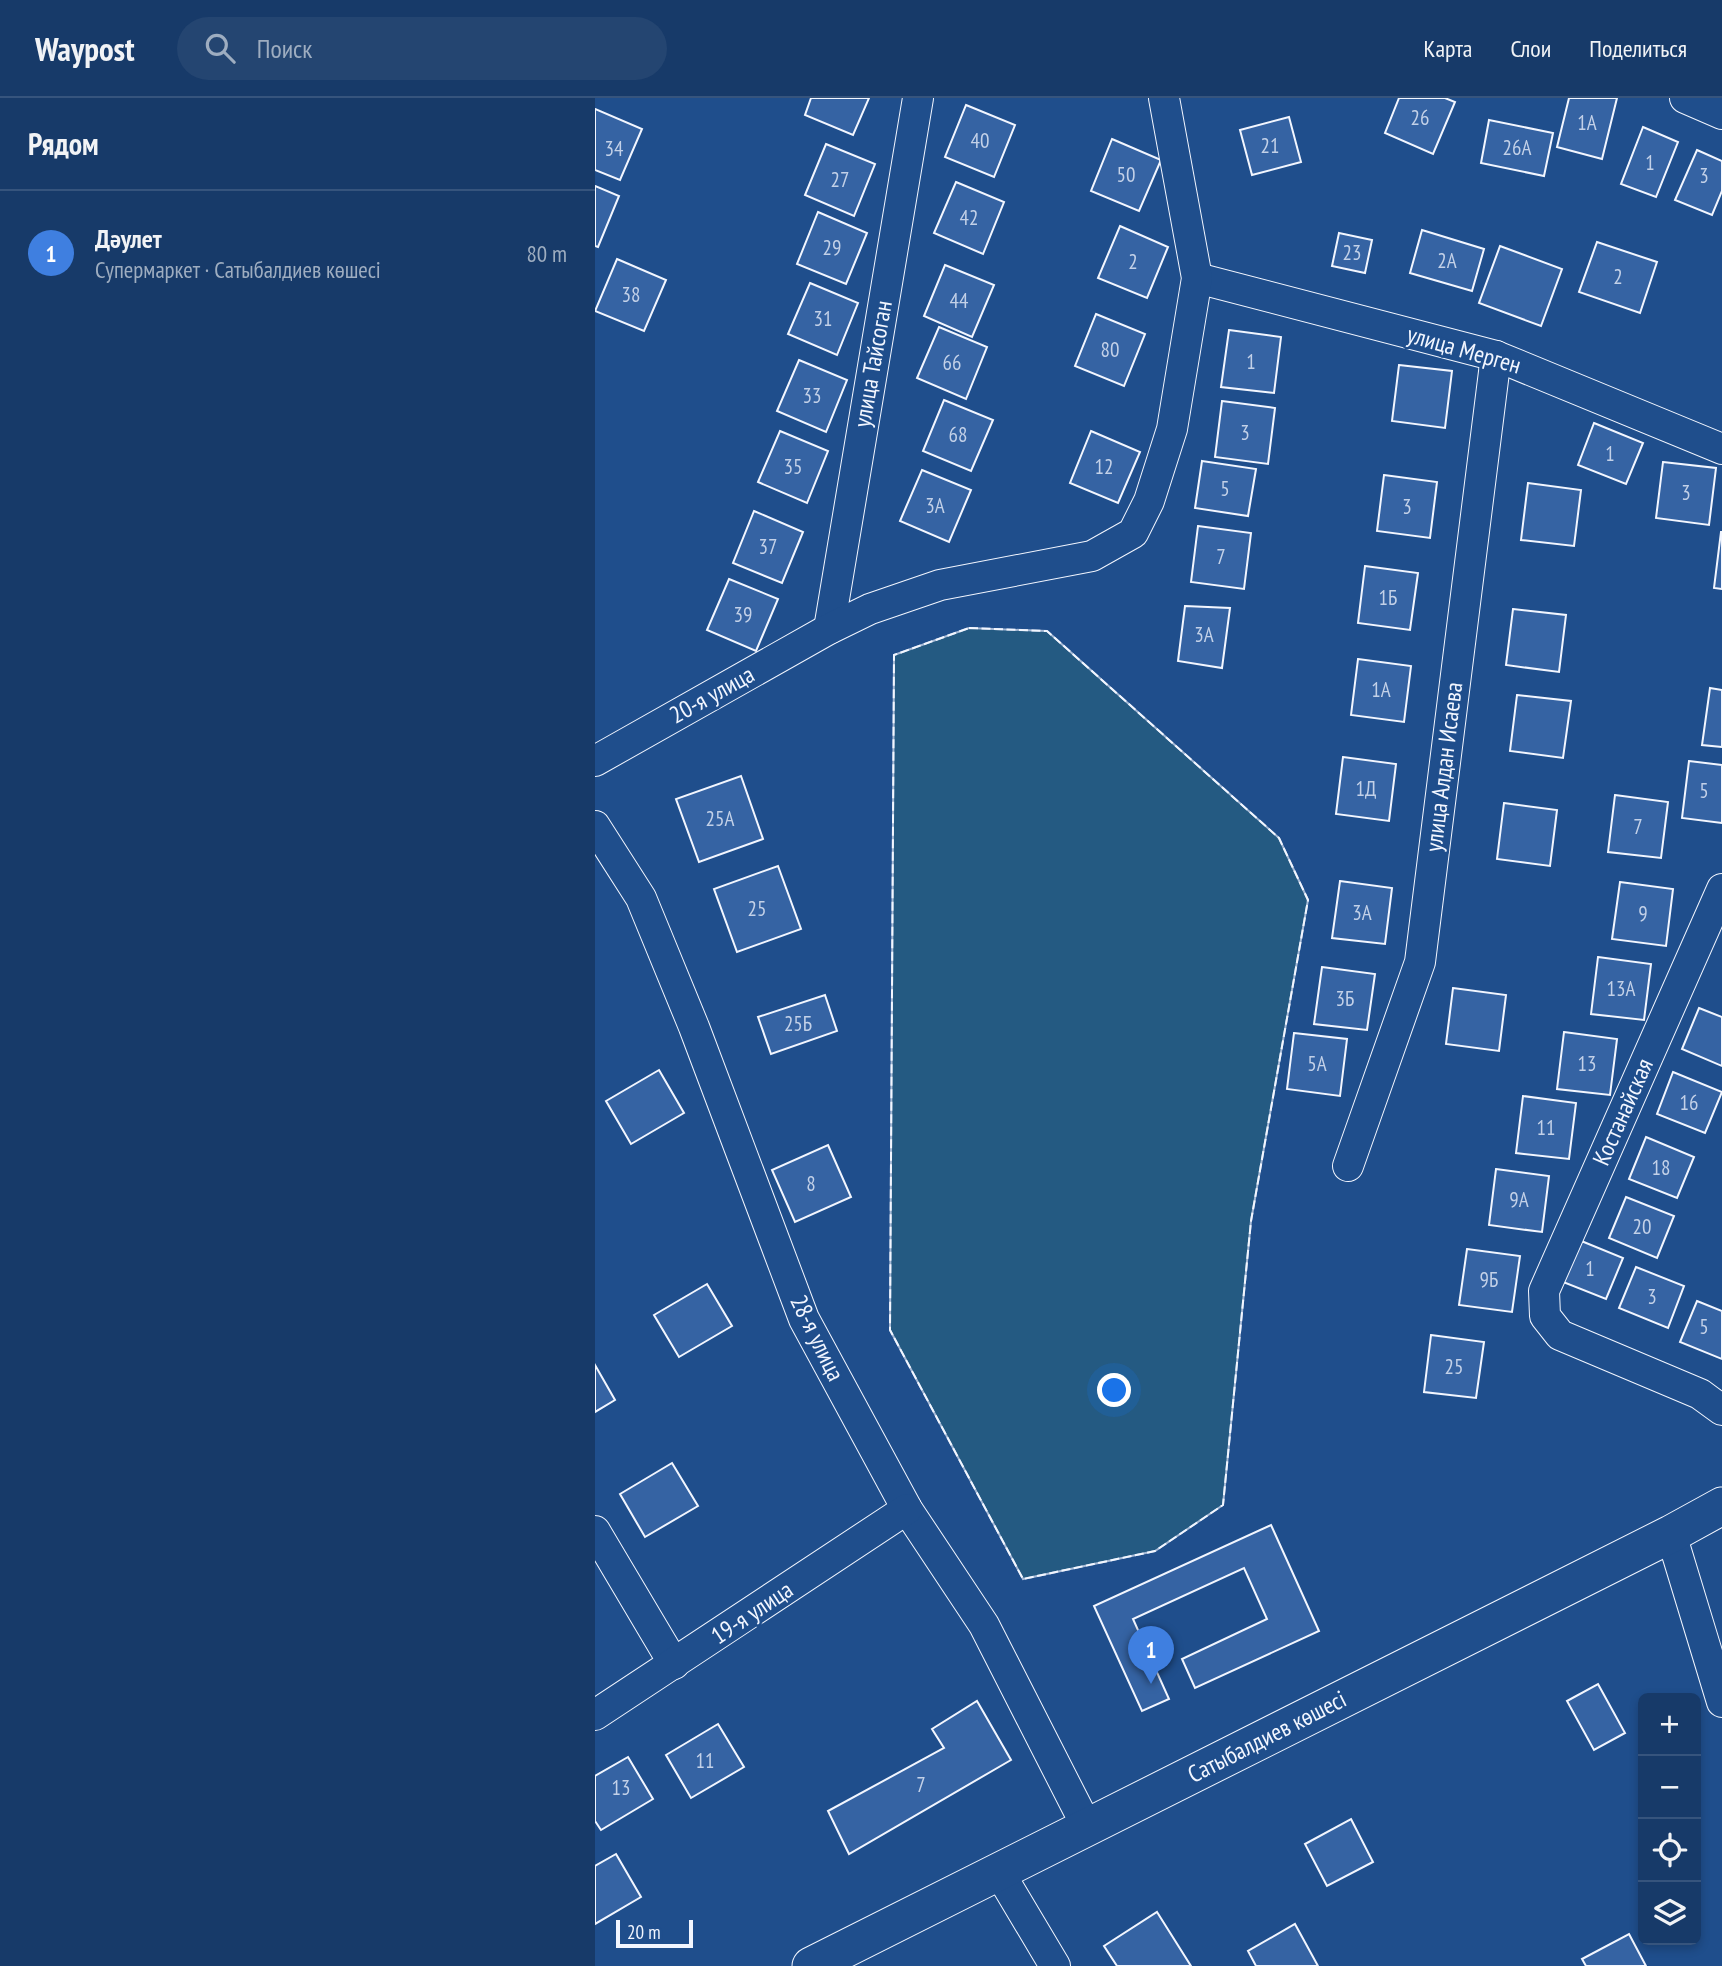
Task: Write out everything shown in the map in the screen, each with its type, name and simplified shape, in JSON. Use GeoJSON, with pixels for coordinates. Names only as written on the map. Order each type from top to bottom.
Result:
{"type":"FeatureCollection","features":[{"type":"Feature","properties":{"kind":"main road","name":"Сатыбалдиев көшесі"},"geometry":{"type":"LineString","coordinates":[[811,1966],[1722,1506]]}},
{"type":"Feature","properties":{"kind":"street","name":"улица Тайсоган"},"geometry":{"type":"LineString","coordinates":[[829,629],[918,98]]}},
{"type":"Feature","properties":{"kind":"street"},"geometry":{"type":"LineString","coordinates":[[1164,98],[1197,278]]}},
{"type":"Feature","properties":{"kind":"street"},"geometry":{"type":"LineString","coordinates":[[1685,98],[1722,114]]}},
{"type":"Feature","properties":{"kind":"street","name":"20-я улица"},"geometry":{"type":"LineString","coordinates":[[595,761],[829,629],[870,609],[940,585],[1092,556],[1133,533],[1149,501],[1173,429],[1197,278]]}},
{"type":"Feature","properties":{"kind":"street","name":"улица Мерген"},"geometry":{"type":"LineString","coordinates":[[1197,278],[1496,356],[1722,449]]}},
{"type":"Feature","properties":{"kind":"street","name":"улица Алдан Исаева"},"geometry":{"type":"LineString","coordinates":[[1347,1166],[1420,962],[1496,356]]}},
{"type":"Feature","properties":{"kind":"street","name":"28-я улица"},"geometry":{"type":"LineString","coordinates":[[595,826],[641,898],[694,1027],[804,1319],[907,1509],[984,1625],[1087,1827]]}},
{"type":"Feature","properties":{"kind":"street","name":"Костанайская"},"geometry":{"type":"LineString","coordinates":[[1722,889],[1544,1291],[1545,1316],[1560,1335],[1700,1394],[1722,1410]]}},
{"type":"Feature","properties":{"kind":"street","name":"19-я улица"},"geometry":{"type":"LineString","coordinates":[[595,1715],[907,1509]]}},
{"type":"Feature","properties":{"kind":"street"},"geometry":{"type":"LineString","coordinates":[[595,1531],[674,1664]]}},
{"type":"Feature","properties":{"kind":"street"},"geometry":{"type":"LineString","coordinates":[[1671,1534],[1722,1702]]}},
{"type":"Feature","properties":{"kind":"street"},"geometry":{"type":"LineString","coordinates":[[999,1872],[1055,1966]]}},
{"type":"Feature","properties":{"kind":"shaded area"},"geometry":{"type":"Polygon","coordinates":[[[969,628],[1047,631],[1279,838],[1308,900],[1251,1221],[1223,1505],[1155,1551],[1023,1579],[890,1330],[894,655],[969,628]]]}},
{"type":"Feature","properties":{"kind":"building"},"geometry":{"type":"Polygon","coordinates":[[[811,98],[869,98],[853,135],[805,115],[811,98]]]}},
{"type":"Feature","properties":{"kind":"building"},"geometry":{"type":"Polygon","coordinates":[[[1399,98],[1445,98],[1455,102],[1433,154],[1385,133],[1399,98]]]}},
{"type":"Feature","properties":{"kind":"building"},"geometry":{"type":"Polygon","coordinates":[[[1569,98],[1617,98],[1602,159],[1557,147],[1569,98]]]}},
{"type":"Feature","properties":{"kind":"building"},"geometry":{"type":"Polygon","coordinates":[[[966,105],[1015,125],[994,177],[945,157],[966,105]]]}},
{"type":"Feature","properties":{"kind":"building"},"geometry":{"type":"Polygon","coordinates":[[[595,109],[642,129],[620,180],[595,170],[595,109]]]}},
{"type":"Feature","properties":{"kind":"building"},"geometry":{"type":"Polygon","coordinates":[[[1289,117],[1301,162],[1252,175],[1240,130],[1289,117]]]}},
{"type":"Feature","properties":{"kind":"building"},"geometry":{"type":"Polygon","coordinates":[[[1489,120],[1553,133],[1544,176],[1481,163],[1489,120]]]}},
{"type":"Feature","properties":{"kind":"building"},"geometry":{"type":"Polygon","coordinates":[[[1643,127],[1678,142],[1656,197],[1621,184],[1643,127]]]}},
{"type":"Feature","properties":{"kind":"building"},"geometry":{"type":"Polygon","coordinates":[[[1112,139],[1161,160],[1139,211],[1091,191],[1112,139]]]}},
{"type":"Feature","properties":{"kind":"building"},"geometry":{"type":"Polygon","coordinates":[[[826,144],[875,164],[854,216],[805,195],[826,144]]]}},
{"type":"Feature","properties":{"kind":"building"},"geometry":{"type":"Polygon","coordinates":[[[1697,150],[1722,161],[1722,191],[1712,215],[1675,200],[1697,150]]]}},
{"type":"Feature","properties":{"kind":"building"},"geometry":{"type":"Polygon","coordinates":[[[956,182],[1004,202],[983,254],[934,233],[956,182]]]}},
{"type":"Feature","properties":{"kind":"building"},"geometry":{"type":"Polygon","coordinates":[[[595,186],[619,196],[598,247],[595,246],[595,186]]]}},
{"type":"Feature","properties":{"kind":"building"},"geometry":{"type":"Polygon","coordinates":[[[818,212],[867,233],[846,284],[797,264],[818,212]]]}},
{"type":"Feature","properties":{"kind":"building"},"geometry":{"type":"Polygon","coordinates":[[[1120,226],[1168,247],[1147,298],[1098,278],[1120,226]]]}},
{"type":"Feature","properties":{"kind":"building"},"geometry":{"type":"Polygon","coordinates":[[[1422,230],[1484,249],[1472,291],[1410,273],[1422,230]]]}},
{"type":"Feature","properties":{"kind":"building"},"geometry":{"type":"Polygon","coordinates":[[[1339,233],[1372,240],[1365,273],[1332,266],[1339,233]]]}},
{"type":"Feature","properties":{"kind":"building"},"geometry":{"type":"Polygon","coordinates":[[[1597,242],[1657,262],[1640,313],[1579,292],[1597,242]]]}},
{"type":"Feature","properties":{"kind":"building"},"geometry":{"type":"Polygon","coordinates":[[[1500,246],[1562,269],[1541,326],[1479,303],[1500,246]]]}},
{"type":"Feature","properties":{"kind":"building"},"geometry":{"type":"Polygon","coordinates":[[[617,259],[666,280],[644,331],[595,311],[617,259]]]}},
{"type":"Feature","properties":{"kind":"building"},"geometry":{"type":"Polygon","coordinates":[[[945,265],[994,285],[972,337],[924,316],[945,265]]]}},
{"type":"Feature","properties":{"kind":"building"},"geometry":{"type":"Polygon","coordinates":[[[810,283],[858,303],[837,355],[788,334],[810,283]]]}},
{"type":"Feature","properties":{"kind":"building"},"geometry":{"type":"Polygon","coordinates":[[[1096,314],[1145,334],[1124,386],[1075,366],[1096,314]]]}},
{"type":"Feature","properties":{"kind":"building"},"geometry":{"type":"Polygon","coordinates":[[[939,327],[987,347],[966,399],[917,378],[939,327]]]}},
{"type":"Feature","properties":{"kind":"building"},"geometry":{"type":"Polygon","coordinates":[[[1229,330],[1281,337],[1274,393],[1221,387],[1229,330]]]}},
{"type":"Feature","properties":{"kind":"building"},"geometry":{"type":"Polygon","coordinates":[[[799,360],[847,380],[826,432],[777,411],[799,360]]]}},
{"type":"Feature","properties":{"kind":"building"},"geometry":{"type":"Polygon","coordinates":[[[1399,365],[1452,371],[1445,428],[1392,421],[1399,365]]]}},
{"type":"Feature","properties":{"kind":"building"},"geometry":{"type":"Polygon","coordinates":[[[944,400],[993,420],[971,471],[923,451],[944,400]]]}},
{"type":"Feature","properties":{"kind":"building"},"geometry":{"type":"Polygon","coordinates":[[[1222,401],[1275,408],[1268,464],[1215,457],[1222,401]]]}},
{"type":"Feature","properties":{"kind":"building"},"geometry":{"type":"Polygon","coordinates":[[[1594,423],[1643,443],[1626,484],[1578,465],[1594,423]]]}},
{"type":"Feature","properties":{"kind":"building"},"geometry":{"type":"Polygon","coordinates":[[[780,431],[828,451],[807,503],[758,482],[780,431]]]}},
{"type":"Feature","properties":{"kind":"building"},"geometry":{"type":"Polygon","coordinates":[[[1091,431],[1140,452],[1118,503],[1070,483],[1091,431]]]}},
{"type":"Feature","properties":{"kind":"building"},"geometry":{"type":"Polygon","coordinates":[[[1202,461],[1256,469],[1248,516],[1195,508],[1202,461]]]}},
{"type":"Feature","properties":{"kind":"building"},"geometry":{"type":"Polygon","coordinates":[[[1663,462],[1716,468],[1709,525],[1656,518],[1663,462]]]}},
{"type":"Feature","properties":{"kind":"building"},"geometry":{"type":"Polygon","coordinates":[[[922,470],[971,490],[949,542],[900,521],[922,470]]]}},
{"type":"Feature","properties":{"kind":"building"},"geometry":{"type":"Polygon","coordinates":[[[1384,475],[1437,482],[1430,538],[1377,531],[1384,475]]]}},
{"type":"Feature","properties":{"kind":"building"},"geometry":{"type":"Polygon","coordinates":[[[1528,483],[1581,490],[1574,546],[1521,540],[1528,483]]]}},
{"type":"Feature","properties":{"kind":"building"},"geometry":{"type":"Polygon","coordinates":[[[754,511],[803,532],[782,583],[733,563],[754,511]]]}},
{"type":"Feature","properties":{"kind":"building"},"geometry":{"type":"Polygon","coordinates":[[[1198,526],[1251,533],[1244,589],[1191,582],[1198,526]]]}},
{"type":"Feature","properties":{"kind":"building"},"geometry":{"type":"Polygon","coordinates":[[[1722,532],[1722,589],[1714,588],[1722,532]]]}},
{"type":"Feature","properties":{"kind":"building"},"geometry":{"type":"Polygon","coordinates":[[[1365,566],[1418,573],[1410,630],[1358,623],[1365,566]]]}},
{"type":"Feature","properties":{"kind":"building"},"geometry":{"type":"Polygon","coordinates":[[[729,579],[778,599],[756,651],[707,630],[729,579]]]}},
{"type":"Feature","properties":{"kind":"building"},"geometry":{"type":"Polygon","coordinates":[[[1185,606],[1230,608],[1222,668],[1178,661],[1185,606]]]}},
{"type":"Feature","properties":{"kind":"building"},"geometry":{"type":"Polygon","coordinates":[[[1513,609],[1566,615],[1559,672],[1506,665],[1513,609]]]}},
{"type":"Feature","properties":{"kind":"building"},"geometry":{"type":"Polygon","coordinates":[[[1358,659],[1411,666],[1404,722],[1351,715],[1358,659]]]}},
{"type":"Feature","properties":{"kind":"building"},"geometry":{"type":"Polygon","coordinates":[[[1710,688],[1722,690],[1722,747],[1702,745],[1710,688]]]}},
{"type":"Feature","properties":{"kind":"building"},"geometry":{"type":"Polygon","coordinates":[[[1517,695],[1571,701],[1563,758],[1510,751],[1517,695]]]}},
{"type":"Feature","properties":{"kind":"building"},"geometry":{"type":"Polygon","coordinates":[[[1343,757],[1396,764],[1389,821],[1336,814],[1343,757]]]}},
{"type":"Feature","properties":{"kind":"building"},"geometry":{"type":"Polygon","coordinates":[[[1689,761],[1722,765],[1722,823],[1682,818],[1689,761]]]}},
{"type":"Feature","properties":{"kind":"building"},"geometry":{"type":"Polygon","coordinates":[[[741,776],[763,839],[699,862],[676,799],[741,776]]]}},
{"type":"Feature","properties":{"kind":"building"},"geometry":{"type":"Polygon","coordinates":[[[1615,795],[1668,802],[1661,858],[1608,852],[1615,795]]]}},
{"type":"Feature","properties":{"kind":"building"},"geometry":{"type":"Polygon","coordinates":[[[1504,803],[1557,810],[1550,866],[1497,859],[1504,803]]]}},
{"type":"Feature","properties":{"kind":"building"},"geometry":{"type":"Polygon","coordinates":[[[778,866],[801,929],[737,952],[714,889],[778,866]]]}},
{"type":"Feature","properties":{"kind":"building"},"geometry":{"type":"Polygon","coordinates":[[[1340,881],[1392,888],[1385,944],[1332,938],[1340,881]]]}},
{"type":"Feature","properties":{"kind":"building"},"geometry":{"type":"Polygon","coordinates":[[[1620,882],[1673,889],[1666,946],[1612,939],[1620,882]]]}},
{"type":"Feature","properties":{"kind":"building"},"geometry":{"type":"Polygon","coordinates":[[[1598,957],[1651,964],[1644,1020],[1591,1014],[1598,957]]]}},
{"type":"Feature","properties":{"kind":"building"},"geometry":{"type":"Polygon","coordinates":[[[1322,967],[1375,974],[1367,1030],[1314,1024],[1322,967]]]}},
{"type":"Feature","properties":{"kind":"building"},"geometry":{"type":"Polygon","coordinates":[[[1453,988],[1506,995],[1499,1051],[1446,1044],[1453,988]]]}},
{"type":"Feature","properties":{"kind":"building"},"geometry":{"type":"Polygon","coordinates":[[[825,995],[837,1031],[771,1054],[758,1017],[825,995]]]}},
{"type":"Feature","properties":{"kind":"building"},"geometry":{"type":"Polygon","coordinates":[[[1699,1008],[1722,1017],[1722,1066],[1682,1049],[1699,1008]]]}},
{"type":"Feature","properties":{"kind":"building"},"geometry":{"type":"Polygon","coordinates":[[[1564,1032],[1617,1039],[1610,1095],[1557,1089],[1564,1032]]]}},
{"type":"Feature","properties":{"kind":"building"},"geometry":{"type":"Polygon","coordinates":[[[1294,1033],[1347,1039],[1340,1096],[1287,1089],[1294,1033]]]}},
{"type":"Feature","properties":{"kind":"building"},"geometry":{"type":"Polygon","coordinates":[[[659,1070],[684,1113],[631,1144],[606,1101],[659,1070]]]}},
{"type":"Feature","properties":{"kind":"building"},"geometry":{"type":"Polygon","coordinates":[[[1673,1072],[1722,1092],[1705,1133],[1657,1114],[1673,1072]]]}},
{"type":"Feature","properties":{"kind":"building"},"geometry":{"type":"Polygon","coordinates":[[[1523,1096],[1576,1103],[1569,1159],[1516,1153],[1523,1096]]]}},
{"type":"Feature","properties":{"kind":"building"},"geometry":{"type":"Polygon","coordinates":[[[1646,1137],[1694,1157],[1677,1198],[1629,1179],[1646,1137]]]}},
{"type":"Feature","properties":{"kind":"building"},"geometry":{"type":"Polygon","coordinates":[[[828,1145],[851,1197],[795,1222],[772,1170],[828,1145]]]}},
{"type":"Feature","properties":{"kind":"building"},"geometry":{"type":"Polygon","coordinates":[[[1496,1169],[1549,1176],[1542,1232],[1489,1225],[1496,1169]]]}},
{"type":"Feature","properties":{"kind":"building"},"geometry":{"type":"Polygon","coordinates":[[[1626,1197],[1674,1216],[1657,1258],[1609,1238],[1626,1197]]]}},
{"type":"Feature","properties":{"kind":"building"},"geometry":{"type":"Polygon","coordinates":[[[1574,1238],[1623,1258],[1606,1299],[1558,1280],[1574,1238]]]}},
{"type":"Feature","properties":{"kind":"building"},"geometry":{"type":"Polygon","coordinates":[[[1467,1249],[1520,1256],[1512,1312],[1459,1305],[1467,1249]]]}},
{"type":"Feature","properties":{"kind":"building"},"geometry":{"type":"Polygon","coordinates":[[[1636,1267],[1684,1286],[1668,1328],[1619,1308],[1636,1267]]]}},
{"type":"Feature","properties":{"kind":"building"},"geometry":{"type":"Polygon","coordinates":[[[707,1284],[732,1326],[679,1357],[654,1315],[707,1284]]]}},
{"type":"Feature","properties":{"kind":"building"},"geometry":{"type":"Polygon","coordinates":[[[1697,1301],[1722,1311],[1722,1359],[1680,1342],[1697,1301]]]}},
{"type":"Feature","properties":{"kind":"building"},"geometry":{"type":"Polygon","coordinates":[[[1431,1335],[1484,1342],[1476,1398],[1424,1392],[1431,1335]]]}},
{"type":"Feature","properties":{"kind":"building"},"geometry":{"type":"Polygon","coordinates":[[[595,1365],[615,1400],[595,1412],[595,1365]]]}},
{"type":"Feature","properties":{"kind":"building"},"geometry":{"type":"Polygon","coordinates":[[[672,1463],[698,1506],[645,1537],[620,1494],[672,1463]]]}},
{"type":"Feature","properties":{"kind":"building"},"geometry":{"type":"Polygon","coordinates":[[[1271,1525],[1319,1631],[1195,1688],[1182,1659],[1267,1619],[1244,1568],[1133,1619],[1169,1699],[1142,1711],[1094,1606],[1271,1525]]]}},
{"type":"Feature","properties":{"kind":"building"},"geometry":{"type":"Polygon","coordinates":[[[1598,1684],[1625,1733],[1594,1750],[1567,1701],[1598,1684]]]}},
{"type":"Feature","properties":{"kind":"building"},"geometry":{"type":"Polygon","coordinates":[[[977,1701],[1011,1760],[849,1854],[828,1811],[944,1748],[932,1729],[977,1701]]]}},
{"type":"Feature","properties":{"kind":"building"},"geometry":{"type":"Polygon","coordinates":[[[718,1724],[744,1767],[691,1798],[666,1755],[718,1724]]]}},
{"type":"Feature","properties":{"kind":"building"},"geometry":{"type":"Polygon","coordinates":[[[628,1757],[653,1799],[601,1830],[595,1821],[595,1776],[628,1757]]]}},
{"type":"Feature","properties":{"kind":"building"},"geometry":{"type":"Polygon","coordinates":[[[1351,1819],[1373,1862],[1327,1886],[1305,1844],[1351,1819]]]}},
{"type":"Feature","properties":{"kind":"building"},"geometry":{"type":"Polygon","coordinates":[[[616,1854],[641,1897],[595,1924],[595,1866],[616,1854]]]}},
{"type":"Feature","properties":{"kind":"building"},"geometry":{"type":"Polygon","coordinates":[[[1157,1912],[1191,1966],[1117,1966],[1104,1946],[1157,1912]]]}},
{"type":"Feature","properties":{"kind":"building"},"geometry":{"type":"Polygon","coordinates":[[[1295,1924],[1318,1966],[1256,1966],[1248,1951],[1295,1924]]]}},
{"type":"Feature","properties":{"kind":"building"},"geometry":{"type":"Polygon","coordinates":[[[1629,1934],[1646,1966],[1586,1966],[1582,1959],[1629,1934]]]}},
{"type":"Feature","properties":{"kind":"fence"},"geometry":{"type":"LineString","coordinates":[[969,628],[1047,631],[1279,838],[1308,900],[1251,1221],[1223,1505],[1155,1551],[1023,1579],[890,1330],[894,655],[969,628]]}},
{"type":"Feature","properties":{"kind":"place","name":"Дәулет"},"geometry":{"type":"Point","coordinates":[1151,1684]}}]}
